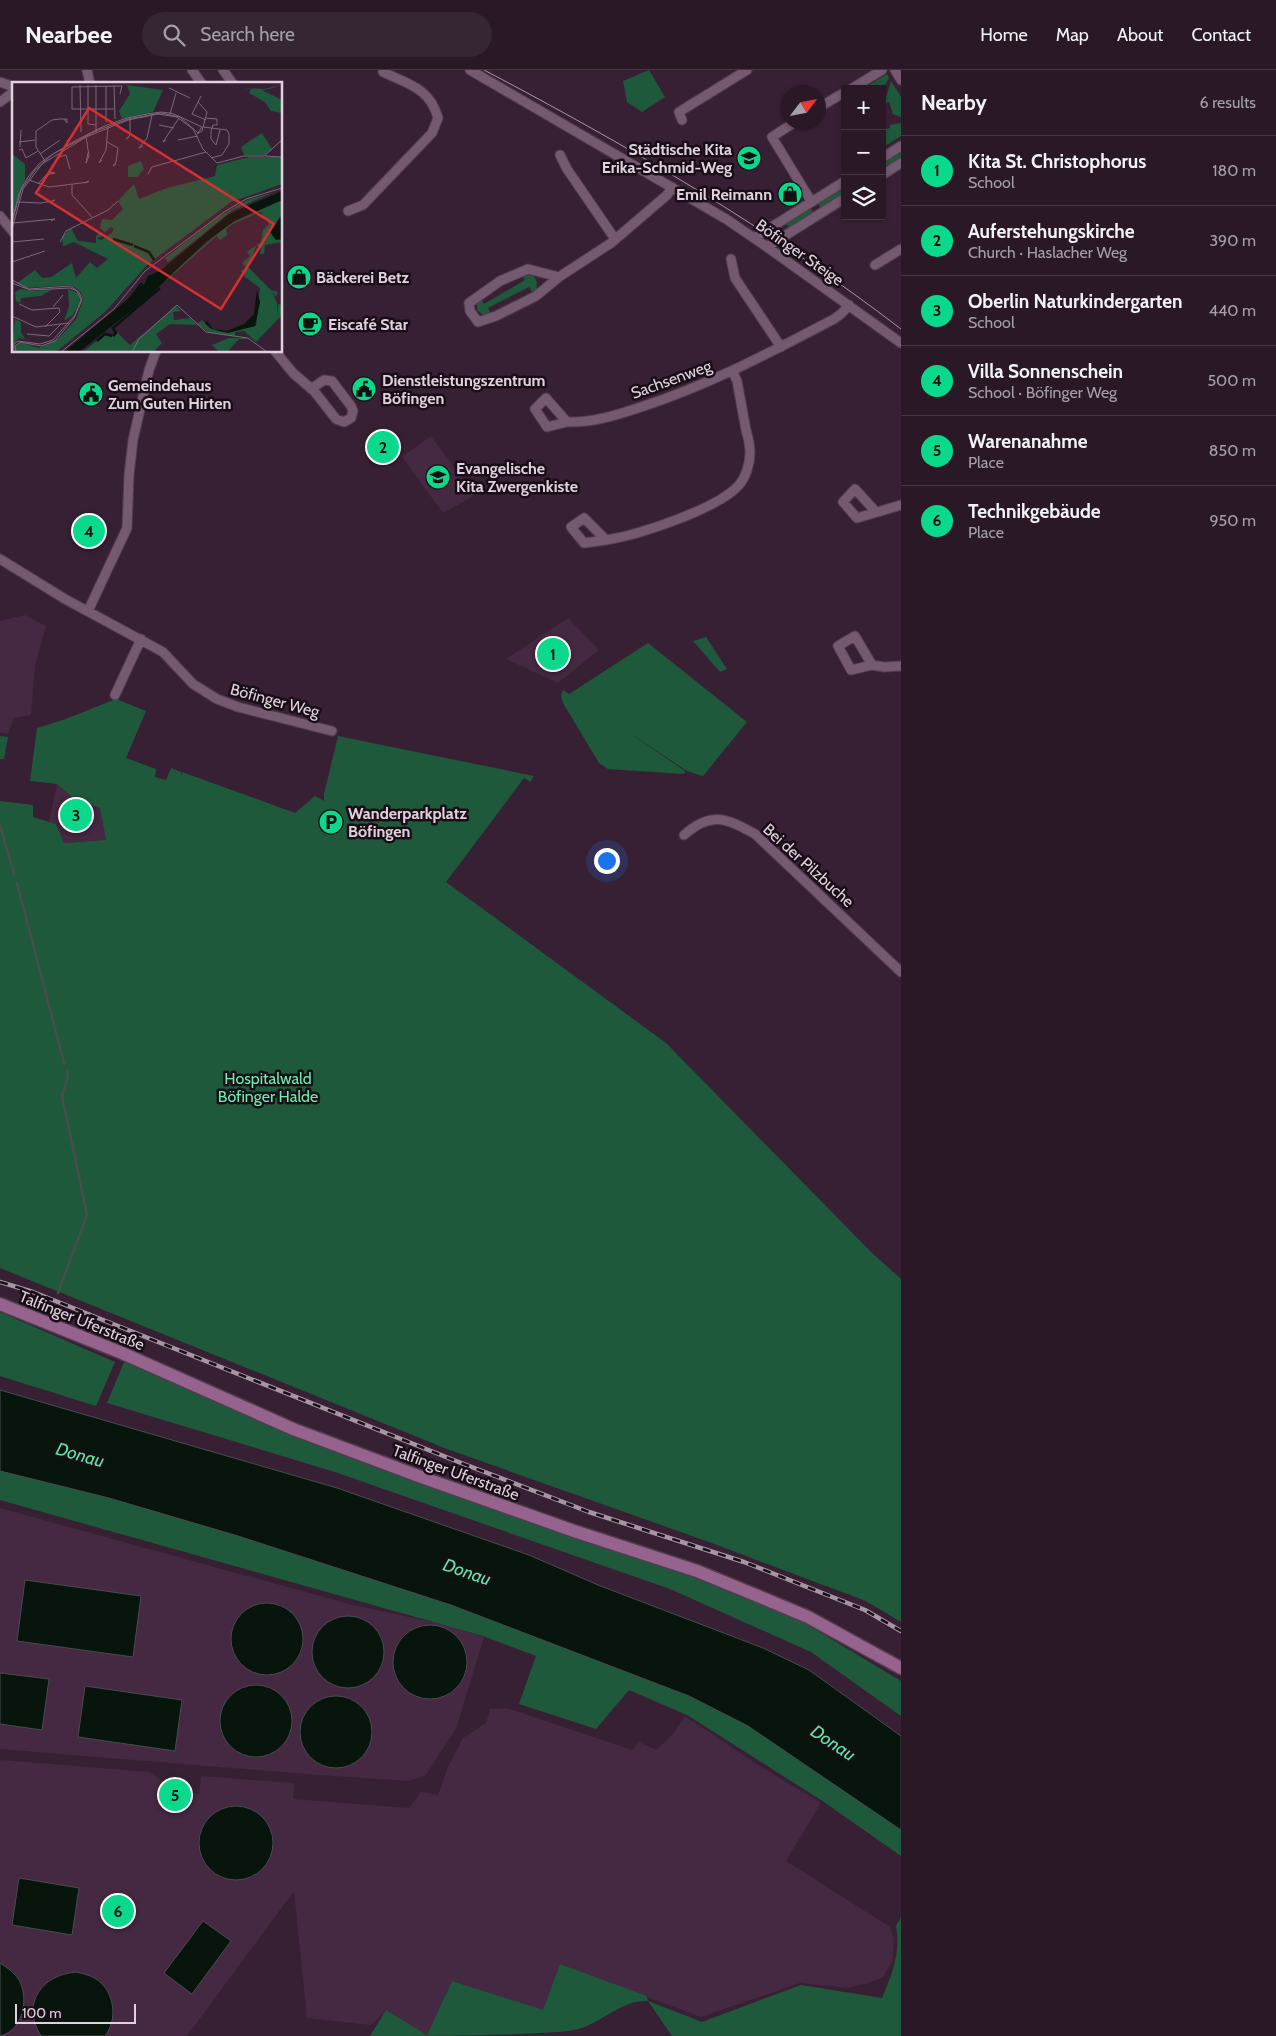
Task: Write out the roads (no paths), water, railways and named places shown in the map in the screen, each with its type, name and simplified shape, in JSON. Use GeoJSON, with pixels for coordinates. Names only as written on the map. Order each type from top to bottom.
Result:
{"type":"FeatureCollection","features":[{"type":"Feature","properties":{"kind":"street"},"geometry":{"type":"LineString","coordinates":[[192,70],[201,82]]}},
{"type":"Feature","properties":{"kind":"street"},"geometry":{"type":"LineString","coordinates":[[223,70],[232,82]]}},
{"type":"Feature","properties":{"kind":"street","name":"Böfinger Steige"},"geometry":{"type":"LineString","coordinates":[[470,70],[672,187],[754,238],[901,343]]}},
{"type":"Feature","properties":{"kind":"street"},"geometry":{"type":"LineString","coordinates":[[682,120],[679,112],[747,70]]}},
{"type":"Feature","properties":{"kind":"street"},"geometry":{"type":"LineString","coordinates":[[858,85],[882,70]]}},
{"type":"Feature","properties":{"kind":"street"},"geometry":{"type":"LineString","coordinates":[[895,70],[901,80]]}},
{"type":"Feature","properties":{"kind":"street"},"geometry":{"type":"LineString","coordinates":[[348,211],[363,205],[432,133],[438,118],[429,97],[421,90],[382,71]]}},
{"type":"Feature","properties":{"kind":"street"},"geometry":{"type":"LineString","coordinates":[[0,82],[12,87]]}},
{"type":"Feature","properties":{"kind":"street"},"geometry":{"type":"LineString","coordinates":[[0,102],[12,93]]}},
{"type":"Feature","properties":{"kind":"street"},"geometry":{"type":"LineString","coordinates":[[826,103],[841,94]]}},
{"type":"Feature","properties":{"kind":"street"},"geometry":{"type":"LineString","coordinates":[[783,130],[772,137],[811,201]]}},
{"type":"Feature","properties":{"kind":"street"},"geometry":{"type":"LineString","coordinates":[[886,155],[901,146]]}},
{"type":"Feature","properties":{"kind":"street"},"geometry":{"type":"LineString","coordinates":[[560,155],[567,170],[615,240]]}},
{"type":"Feature","properties":{"kind":"street"},"geometry":{"type":"LineString","coordinates":[[886,172],[901,163]]}},
{"type":"Feature","properties":{"kind":"street"},"geometry":{"type":"LineString","coordinates":[[754,238],[841,182]]}},
{"type":"Feature","properties":{"kind":"street"},"geometry":{"type":"LineString","coordinates":[[559,277],[528,269],[500,281],[469,303],[470,311],[478,322],[504,312],[536,296],[559,277],[615,240],[667,195],[672,187]]}},
{"type":"Feature","properties":{"kind":"street"},"geometry":{"type":"LineString","coordinates":[[768,247],[841,201]]}},
{"type":"Feature","properties":{"kind":"street"},"geometry":{"type":"LineString","coordinates":[[2,218],[12,230]]}},
{"type":"Feature","properties":{"kind":"street"},"geometry":{"type":"LineString","coordinates":[[875,265],[901,249]]}},
{"type":"Feature","properties":{"kind":"street"},"geometry":{"type":"LineString","coordinates":[[731,259],[735,278],[781,347]]}},
{"type":"Feature","properties":{"kind":"street"},"geometry":{"type":"LineString","coordinates":[[536,272],[542,280],[542,291]]}},
{"type":"Feature","properties":{"kind":"street","name":"Sachsenweg"},"geometry":{"type":"LineString","coordinates":[[567,422],[589,421],[623,413],[660,401],[733,372],[834,319],[842,313],[848,304]]}},
{"type":"Feature","properties":{"kind":"street"},"geometry":{"type":"LineString","coordinates":[[88,611],[126,532],[129,475],[134,434],[148,370],[156,352]]}},
{"type":"Feature","properties":{"kind":"street"},"geometry":{"type":"LineString","coordinates":[[276,352],[337,420],[344,422],[351,418],[352,408],[332,381],[324,380],[311,389]]}},
{"type":"Feature","properties":{"kind":"street"},"geometry":{"type":"LineString","coordinates":[[606,540],[640,532],[700,509],[728,495],[740,484],[745,475],[750,451],[737,381],[733,372]]}},
{"type":"Feature","properties":{"kind":"street"},"geometry":{"type":"LineString","coordinates":[[876,512],[901,505]]}},
{"type":"Feature","properties":{"kind":"street","name":"Böfinger Weg"},"geometry":{"type":"LineString","coordinates":[[0,559],[168,656],[194,684],[217,700],[332,731]]}},
{"type":"Feature","properties":{"kind":"street"},"geometry":{"type":"LineString","coordinates":[[114,695],[141,640]]}},
{"type":"Feature","properties":{"kind":"street"},"geometry":{"type":"LineString","coordinates":[[872,665],[884,667],[901,666]]}},
{"type":"Feature","properties":{"kind":"street","name":"Bei der Pilzbuche"},"geometry":{"type":"LineString","coordinates":[[684,835],[698,823],[714,819],[734,822],[755,834],[901,972]]}},
{"type":"Feature","properties":{"kind":"street","name":"Talfinger Uferstraße"},"geometry":{"type":"LineString","coordinates":[[0,1304],[122,1354],[302,1432],[420,1477],[696,1571],[753,1594],[808,1617],[901,1668]]}},
{"type":"Feature","properties":{"kind":"water","name":"Donau"},"geometry":{"type":"Polygon","coordinates":[[[0,1390],[337,1488],[529,1555],[598,1585],[763,1648],[809,1670],[901,1736],[901,1830],[748,1726],[689,1696],[451,1605],[238,1536],[109,1498],[0,1471],[0,1390]]]}},
{"type":"Feature","properties":{"kind":"water"},"geometry":{"type":"Polygon","coordinates":[[[25,1580],[141,1596],[133,1657],[17,1641],[25,1580]]]}},
{"type":"Feature","properties":{"kind":"water"},"geometry":{"type":"Polygon","coordinates":[[[267,1603],[287,1609],[297,1619],[303,1639],[297,1659],[287,1669],[267,1675],[247,1669],[237,1659],[231,1639],[237,1619],[247,1609],[267,1603]]]}},
{"type":"Feature","properties":{"kind":"water"},"geometry":{"type":"Polygon","coordinates":[[[341,1616],[355,1616],[374,1626],[384,1645],[384,1659],[374,1678],[355,1688],[341,1688],[322,1678],[312,1659],[312,1645],[322,1626],[341,1616]]]}},
{"type":"Feature","properties":{"kind":"water"},"geometry":{"type":"Polygon","coordinates":[[[430,1625],[451,1631],[461,1641],[467,1662],[461,1683],[451,1693],[430,1699],[409,1693],[399,1683],[393,1662],[399,1641],[409,1631],[430,1625]]]}},
{"type":"Feature","properties":{"kind":"water"},"geometry":{"type":"Polygon","coordinates":[[[0,1673],[49,1679],[42,1730],[0,1724],[0,1673]]]}},
{"type":"Feature","properties":{"kind":"water"},"geometry":{"type":"Polygon","coordinates":[[[256,1685],[276,1691],[286,1701],[292,1721],[286,1741],[276,1751],[256,1757],[236,1751],[226,1741],[220,1721],[226,1701],[236,1691],[256,1685]]]}},
{"type":"Feature","properties":{"kind":"water"},"geometry":{"type":"Polygon","coordinates":[[[85,1686],[182,1700],[175,1751],[78,1737],[85,1686]]]}},
{"type":"Feature","properties":{"kind":"water"},"geometry":{"type":"Polygon","coordinates":[[[336,1696],[356,1702],[366,1712],[372,1732],[366,1752],[356,1762],[336,1768],[316,1762],[306,1752],[300,1732],[306,1712],[316,1702],[336,1696]]]}},
{"type":"Feature","properties":{"kind":"water"},"geometry":{"type":"Polygon","coordinates":[[[229,1806],[243,1806],[257,1812],[267,1822],[273,1836],[271,1857],[257,1874],[243,1880],[229,1880],[215,1874],[205,1864],[199,1850],[199,1836],[205,1822],[215,1812],[229,1806]]]}},
{"type":"Feature","properties":{"kind":"water"},"geometry":{"type":"Polygon","coordinates":[[[19,1878],[79,1888],[72,1935],[12,1925],[19,1878]]]}},
{"type":"Feature","properties":{"kind":"water"},"geometry":{"type":"Polygon","coordinates":[[[203,1921],[231,1941],[192,1994],[164,1973],[203,1921]]]}},
{"type":"Feature","properties":{"kind":"water"},"geometry":{"type":"Polygon","coordinates":[[[0,1963],[12,1971],[18,1979],[24,1998],[22,2014],[18,2022],[8,2033],[0,2036],[0,1963]]]}},
{"type":"Feature","properties":{"kind":"water"},"geometry":{"type":"Polygon","coordinates":[[[76,1972],[95,1979],[106,1988],[113,2009],[109,2030],[105,2036],[41,2036],[35,2024],[33,2013],[34,2002],[38,1993],[44,1985],[53,1979],[64,1974],[76,1972]]]}},
{"type":"Feature","properties":{"kind":"waterway"},"geometry":{"type":"LineString","coordinates":[[0,825],[14,874]]}},
{"type":"Feature","properties":{"kind":"waterway"},"geometry":{"type":"LineString","coordinates":[[17,883],[64,1063]]}},
{"type":"Feature","properties":{"kind":"waterway"},"geometry":{"type":"LineString","coordinates":[[58,1293],[87,1215],[62,1096],[68,1076],[67,1071]]}},
{"type":"Feature","properties":{"kind":"tram line"},"geometry":{"type":"LineString","coordinates":[[484,70],[646,159],[699,191],[802,257],[901,329]]}},
{"type":"Feature","properties":{"kind":"railway"},"geometry":{"type":"LineString","coordinates":[[0,1282],[33,1292],[456,1461],[589,1512],[744,1562],[865,1610],[901,1631]]}},
{"type":"Feature","properties":{"kind":"place","name":"Städtische Kita Erika-Schmid-Weg"},"geometry":{"type":"Point","coordinates":[749,158]}},
{"type":"Feature","properties":{"kind":"place","name":"Emil Reimann"},"geometry":{"type":"Point","coordinates":[790,194]}},
{"type":"Feature","properties":{"kind":"place","name":"Bäckerei Betz"},"geometry":{"type":"Point","coordinates":[299,277]}},
{"type":"Feature","properties":{"kind":"place","name":"Eiscafé Star"},"geometry":{"type":"Point","coordinates":[310,324]}},
{"type":"Feature","properties":{"kind":"place","name":"Dienstleistungszentrum Böfingen"},"geometry":{"type":"Point","coordinates":[364,389]}},
{"type":"Feature","properties":{"kind":"place","name":"Gemeindehaus Zum Guten Hirten"},"geometry":{"type":"Point","coordinates":[91,394]}},
{"type":"Feature","properties":{"kind":"place","name":"Auferstehungskirche"},"geometry":{"type":"Point","coordinates":[383,447]}},
{"type":"Feature","properties":{"kind":"place","name":"Evangelische Kita Zwergenkiste"},"geometry":{"type":"Point","coordinates":[438,477]}},
{"type":"Feature","properties":{"kind":"place","name":"Villa Sonnenschein"},"geometry":{"type":"Point","coordinates":[89,531]}},
{"type":"Feature","properties":{"kind":"place","name":"Kita St. Christophorus"},"geometry":{"type":"Point","coordinates":[553,654]}},
{"type":"Feature","properties":{"kind":"place","name":"Oberlin Naturkindergarten"},"geometry":{"type":"Point","coordinates":[76,815]}},
{"type":"Feature","properties":{"kind":"place","name":"Wanderparkplatz Böfingen"},"geometry":{"type":"Point","coordinates":[331,822]}},
{"type":"Feature","properties":{"kind":"place","name":"Warenanahme"},"geometry":{"type":"Point","coordinates":[175,1795]}},
{"type":"Feature","properties":{"kind":"place","name":"Technikgebäude"},"geometry":{"type":"Point","coordinates":[118,1911]}},
{"type":"Feature","properties":{"kind":"park label","name":"Hospitalwald Böfinger Halde"},"geometry":{"type":"Point","coordinates":[268,1087]}}]}
